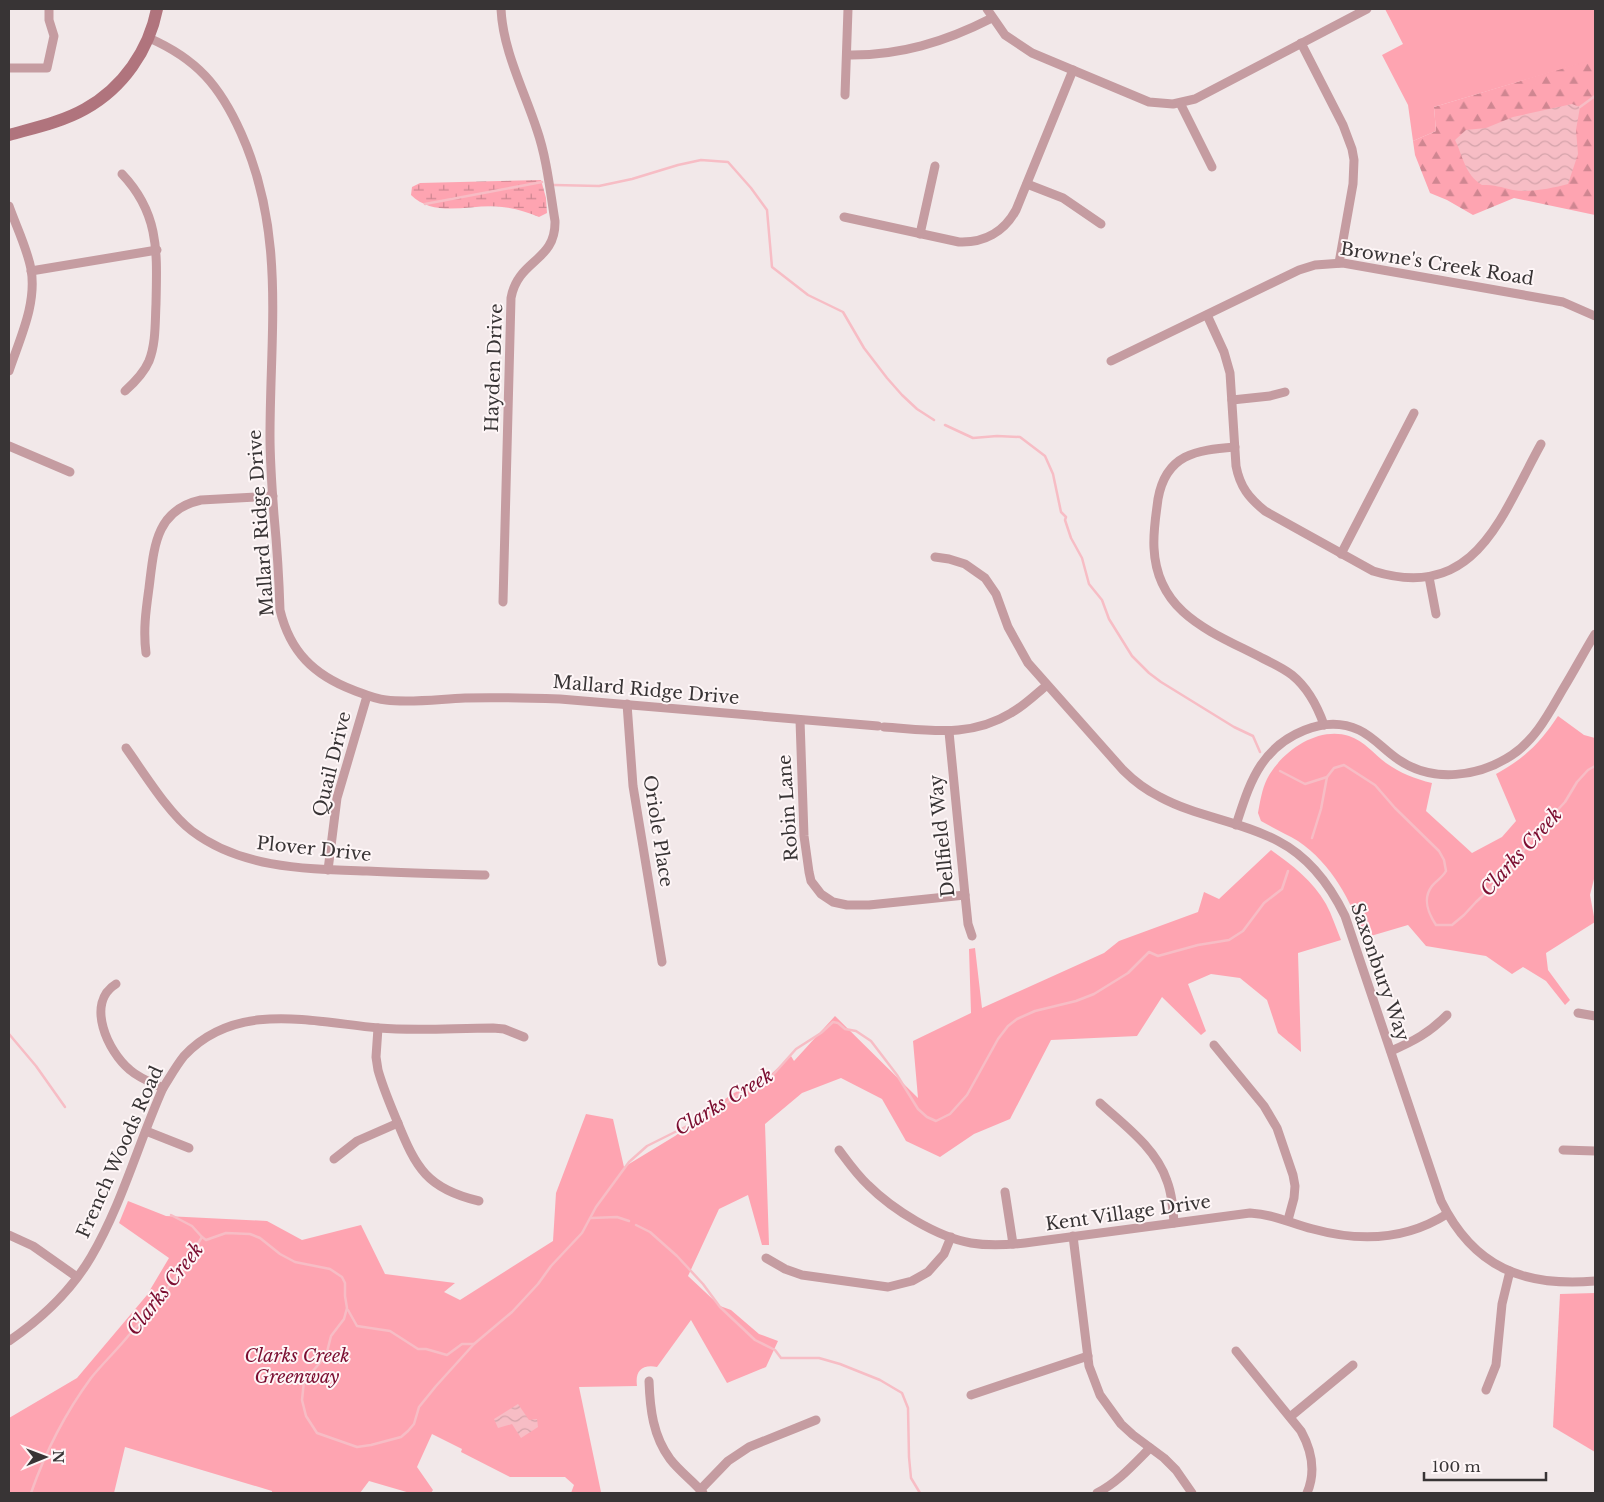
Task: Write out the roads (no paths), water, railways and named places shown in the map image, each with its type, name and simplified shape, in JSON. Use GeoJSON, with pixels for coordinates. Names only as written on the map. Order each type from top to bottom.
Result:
{"type":"FeatureCollection","features":[{"type":"Feature","properties":{"kind":"main road"},"geometry":{"type":"LineString","coordinates":[[9,135],[62,119],[85,109],[101,98],[115,86],[141,54],[149,38],[158,9]]}},
{"type":"Feature","properties":{"kind":"street"},"geometry":{"type":"LineString","coordinates":[[9,68],[47,68],[54,36],[49,20],[49,9]]}},
{"type":"Feature","properties":{"kind":"street","name":"Hayden Drive"},"geometry":{"type":"LineString","coordinates":[[501,9],[506,44],[538,132],[556,221],[553,239],[545,252],[520,276],[515,284],[511,298],[503,602]]}},
{"type":"Feature","properties":{"kind":"street"},"geometry":{"type":"LineString","coordinates":[[845,96],[848,9]]}},
{"type":"Feature","properties":{"kind":"street"},"geometry":{"type":"LineString","coordinates":[[987,9],[1006,35],[1032,54],[1149,102],[1161,104],[1180,103],[1195,99],[1367,9]]}},
{"type":"Feature","properties":{"kind":"street"},"geometry":{"type":"LineString","coordinates":[[847,55],[886,54],[918,48],[968,30],[992,18]]}},
{"type":"Feature","properties":{"kind":"street","name":"Mallard Ridge Drive"},"geometry":{"type":"LineString","coordinates":[[149,38],[190,61],[202,71],[217,90],[236,121],[248,149],[264,197],[272,263],[274,309],[270,434],[280,610],[283,623],[299,653],[316,671],[342,686],[367,696],[388,700],[515,697],[627,704],[949,732],[980,727],[995,721],[1016,710],[1047,685]]}},
{"type":"Feature","properties":{"kind":"street"},"geometry":{"type":"LineString","coordinates":[[1301,43],[1343,125],[1354,160],[1353,184],[1339,263]]}},
{"type":"Feature","properties":{"kind":"street"},"geometry":{"type":"LineString","coordinates":[[844,217],[959,242],[987,238],[1002,228],[1013,215],[1073,70]]}},
{"type":"Feature","properties":{"kind":"street"},"geometry":{"type":"LineString","coordinates":[[1180,103],[1212,167]]}},
{"type":"Feature","properties":{"kind":"street"},"geometry":{"type":"LineString","coordinates":[[920,234],[935,166]]}},
{"type":"Feature","properties":{"kind":"street"},"geometry":{"type":"LineString","coordinates":[[122,174],[138,194],[147,210],[153,226],[157,250],[153,347],[145,368],[126,391]]}},
{"type":"Feature","properties":{"kind":"street"},"geometry":{"type":"LineString","coordinates":[[1027,184],[1063,198],[1101,224]]}},
{"type":"Feature","properties":{"kind":"street"},"geometry":{"type":"LineString","coordinates":[[9,206],[31,271],[32,294],[30,312],[9,371]]}},
{"type":"Feature","properties":{"kind":"street"},"geometry":{"type":"LineString","coordinates":[[31,271],[157,250]]}},
{"type":"Feature","properties":{"kind":"street","name":"Browne's Creek Road"},"geometry":{"type":"LineString","coordinates":[[1111,361],[1299,270],[1314,265],[1339,263],[1563,302],[1595,316]]}},
{"type":"Feature","properties":{"kind":"street"},"geometry":{"type":"LineString","coordinates":[[1207,315],[1228,365],[1238,478],[1242,488],[1250,499],[1265,510],[1373,571],[1390,576],[1429,577],[1455,568],[1465,562],[1491,536],[1541,444]]}},
{"type":"Feature","properties":{"kind":"street"},"geometry":{"type":"LineString","coordinates":[[1232,400],[1264,397],[1285,392]]}},
{"type":"Feature","properties":{"kind":"street"},"geometry":{"type":"LineString","coordinates":[[1342,554],[1414,414]]}},
{"type":"Feature","properties":{"kind":"street"},"geometry":{"type":"LineString","coordinates":[[9,446],[70,472]]}},
{"type":"Feature","properties":{"kind":"street"},"geometry":{"type":"LineString","coordinates":[[1235,447],[1204,449],[1194,452],[1169,470],[1161,487],[1155,524],[1154,549],[1157,570],[1175,604],[1190,618],[1285,670],[1302,684],[1316,704],[1324,725]]}},
{"type":"Feature","properties":{"kind":"street"},"geometry":{"type":"LineString","coordinates":[[146,653],[144,623],[152,560],[155,542],[166,521],[177,510],[191,502],[273,496]]}},
{"type":"Feature","properties":{"kind":"street","name":"Saxonbury Way"},"geometry":{"type":"LineString","coordinates":[[936,557],[966,564],[985,578],[996,594],[1008,627],[1028,663],[1123,770],[1137,783],[1174,804],[1260,833],[1286,846],[1310,865],[1329,887],[1346,916],[1441,1201],[1448,1214],[1476,1250],[1510,1272],[1551,1282],[1595,1281]]}},
{"type":"Feature","properties":{"kind":"street"},"geometry":{"type":"LineString","coordinates":[[1429,577],[1436,614]]}},
{"type":"Feature","properties":{"kind":"street"},"geometry":{"type":"LineString","coordinates":[[1236,825],[1251,783],[1265,760],[1292,736],[1310,728],[1336,724],[1358,730],[1400,761],[1426,772],[1458,775],[1486,768],[1513,754],[1533,736],[1594,640]]}},
{"type":"Feature","properties":{"kind":"street","name":"Quail Drive"},"geometry":{"type":"LineString","coordinates":[[328,870],[337,798],[367,696]]}},
{"type":"Feature","properties":{"kind":"street","name":"Oriole Place"},"geometry":{"type":"LineString","coordinates":[[627,704],[633,786],[662,962]]}},
{"type":"Feature","properties":{"kind":"street","name":"Robin Lane"},"geometry":{"type":"LineString","coordinates":[[800,720],[804,836],[812,881],[821,894],[833,902],[846,905],[869,905],[965,895]]}},
{"type":"Feature","properties":{"kind":"street","name":"Dellfield Way"},"geometry":{"type":"LineString","coordinates":[[949,732],[968,924],[972,936]]}},
{"type":"Feature","properties":{"kind":"street","name":"Plover Drive"},"geometry":{"type":"LineString","coordinates":[[126,748],[178,818],[205,840],[222,849],[259,862],[328,870],[485,875]]}},
{"type":"Feature","properties":{"kind":"street"},"geometry":{"type":"LineString","coordinates":[[116,984],[105,993],[102,1009],[104,1031],[108,1043],[130,1070],[141,1078],[164,1088]]}},
{"type":"Feature","properties":{"kind":"street"},"geometry":{"type":"LineString","coordinates":[[1578,1013],[1595,1016]]}},
{"type":"Feature","properties":{"kind":"street"},"geometry":{"type":"LineString","coordinates":[[1391,1051],[1417,1040],[1431,1031],[1447,1015]]}},
{"type":"Feature","properties":{"kind":"street","name":"French Woods Road"},"geometry":{"type":"LineString","coordinates":[[9,1342],[42,1316],[60,1298],[91,1257],[113,1214],[164,1088],[174,1069],[195,1046],[218,1031],[245,1021],[277,1018],[378,1028],[493,1028],[504,1029],[524,1036]]}},
{"type":"Feature","properties":{"kind":"street"},"geometry":{"type":"LineString","coordinates":[[378,1028],[376,1057],[378,1070],[411,1155],[425,1174],[451,1193],[480,1202]]}},
{"type":"Feature","properties":{"kind":"street"},"geometry":{"type":"LineString","coordinates":[[1214,1045],[1264,1106],[1277,1128],[1295,1186],[1288,1220]]}},
{"type":"Feature","properties":{"kind":"street"},"geometry":{"type":"LineString","coordinates":[[1100,1103],[1141,1140],[1160,1165],[1171,1193],[1174,1222]]}},
{"type":"Feature","properties":{"kind":"street"},"geometry":{"type":"LineString","coordinates":[[334,1159],[357,1141],[398,1123]]}},
{"type":"Feature","properties":{"kind":"street"},"geometry":{"type":"LineString","coordinates":[[146,1131],[189,1148]]}},
{"type":"Feature","properties":{"kind":"street","name":"Kent Village Drive"},"geometry":{"type":"LineString","coordinates":[[839,1150],[861,1178],[882,1198],[913,1218],[951,1237],[988,1245],[1013,1244],[1250,1213],[1273,1216],[1335,1235],[1378,1238],[1410,1232],[1448,1214]]}},
{"type":"Feature","properties":{"kind":"street"},"geometry":{"type":"LineString","coordinates":[[1563,1150],[1595,1151]]}},
{"type":"Feature","properties":{"kind":"street"},"geometry":{"type":"LineString","coordinates":[[1005,1192],[1013,1244]]}},
{"type":"Feature","properties":{"kind":"street"},"geometry":{"type":"LineString","coordinates":[[9,1235],[33,1246],[76,1277]]}},
{"type":"Feature","properties":{"kind":"street"},"geometry":{"type":"LineString","coordinates":[[1072,1236],[1088,1356],[1096,1388],[1120,1424],[1176,1470],[1192,1493]]}},
{"type":"Feature","properties":{"kind":"street"},"geometry":{"type":"LineString","coordinates":[[766,1258],[785,1269],[802,1275],[888,1287],[912,1281],[928,1272],[944,1254],[951,1237]]}},
{"type":"Feature","properties":{"kind":"street"},"geometry":{"type":"LineString","coordinates":[[1486,1390],[1496,1365],[1502,1304],[1510,1272]]}},
{"type":"Feature","properties":{"kind":"street"},"geometry":{"type":"LineString","coordinates":[[1236,1351],[1301,1431],[1310,1453],[1312,1473],[1307,1493]]}},
{"type":"Feature","properties":{"kind":"street"},"geometry":{"type":"LineString","coordinates":[[971,1395],[1088,1356]]}},
{"type":"Feature","properties":{"kind":"street"},"geometry":{"type":"LineString","coordinates":[[1290,1417],[1352,1365]]}},
{"type":"Feature","properties":{"kind":"street"},"geometry":{"type":"LineString","coordinates":[[649,1381],[651,1412],[657,1435],[670,1460],[702,1491],[728,1461],[749,1447],[816,1420]]}},
{"type":"Feature","properties":{"kind":"street"},"geometry":{"type":"LineString","coordinates":[[1096,1493],[1112,1484],[1124,1474],[1150,1448]]}},
{"type":"Feature","properties":{"kind":"water"},"geometry":{"type":"Polygon","coordinates":[[[1572,104],[1580,107],[1576,130],[1578,154],[1568,184],[1541,190],[1519,191],[1482,185],[1468,171],[1455,140],[1466,130],[1486,128],[1513,117],[1572,104]]]}},
{"type":"Feature","properties":{"kind":"water"},"geometry":{"type":"Polygon","coordinates":[[[518,1404],[529,1420],[537,1419],[538,1427],[521,1438],[512,1424],[498,1428],[494,1419],[518,1404]]]}},
{"type":"Feature","properties":{"kind":"waterway"},"geometry":{"type":"LineString","coordinates":[[1580,107],[1595,96]]}},
{"type":"Feature","properties":{"kind":"waterway"},"geometry":{"type":"LineString","coordinates":[[554,185],[599,186],[701,160],[728,162],[767,210],[772,267],[808,295],[843,312],[864,348],[887,378],[917,409],[934,420]]}},
{"type":"Feature","properties":{"kind":"waterway"},"geometry":{"type":"LineString","coordinates":[[425,204],[542,182]]}},
{"type":"Feature","properties":{"kind":"waterway"},"geometry":{"type":"LineString","coordinates":[[945,425],[973,438],[1020,437],[1045,456],[1053,474],[1061,512],[1066,517],[1065,520],[1071,538],[1082,558],[1089,584],[1102,600],[1109,619],[1132,656],[1161,682],[1234,727],[1253,736],[1260,752]]}},
{"type":"Feature","properties":{"kind":"waterway","name":"Clarks Creek"},"geometry":{"type":"LineString","coordinates":[[1312,838],[1321,809],[1327,777],[1334,768],[1344,765],[1375,785],[1395,808],[1439,851],[1444,860],[1446,871],[1429,891],[1427,906],[1436,925],[1452,925],[1510,870],[1534,835],[1565,802],[1577,782],[1588,770],[1595,766]]}},
{"type":"Feature","properties":{"kind":"waterway"},"geometry":{"type":"LineString","coordinates":[[1280,771],[1305,784],[1327,777]]}},
{"type":"Feature","properties":{"kind":"waterway","name":"Clarks Creek"},"geometry":{"type":"LineString","coordinates":[[202,1237],[206,1240],[226,1233],[250,1234],[260,1238],[280,1254],[295,1262],[330,1269],[342,1277],[345,1283],[347,1308],[344,1319],[331,1336],[326,1356],[304,1381],[302,1400],[306,1416],[317,1433],[357,1447],[401,1437],[414,1424],[419,1407],[436,1386],[474,1344],[512,1312],[582,1233],[596,1207],[629,1162],[647,1146],[709,1115],[742,1092],[771,1077],[796,1049],[821,1033],[833,1022],[838,1023],[845,1029],[856,1031],[871,1041],[897,1075],[918,1109],[927,1117],[936,1121],[950,1114],[967,1095],[998,1039],[1008,1026],[1017,1019],[1035,1011],[1076,1001],[1094,994],[1128,973],[1149,952],[1158,956],[1198,945],[1229,940],[1243,931],[1264,903],[1282,889],[1288,871]]}},
{"type":"Feature","properties":{"kind":"waterway"},"geometry":{"type":"LineString","coordinates":[[9,1034],[36,1066],[65,1107]]}},
{"type":"Feature","properties":{"kind":"waterway"},"geometry":{"type":"LineString","coordinates":[[171,1215],[192,1226],[202,1237]]}},
{"type":"Feature","properties":{"kind":"waterway"},"geometry":{"type":"LineString","coordinates":[[591,1218],[617,1217],[629,1221]]}},
{"type":"Feature","properties":{"kind":"waterway"},"geometry":{"type":"LineString","coordinates":[[636,1225],[650,1232],[677,1256],[703,1284],[720,1307],[755,1340],[775,1350],[781,1358],[819,1358],[840,1364],[880,1380],[902,1393],[908,1408],[911,1478],[920,1493]]}},
{"type":"Feature","properties":{"kind":"waterway","name":"Clarks Creek"},"geometry":{"type":"LineString","coordinates":[[31,1493],[57,1433],[82,1391],[158,1300],[186,1263],[202,1237]]}},
{"type":"Feature","properties":{"kind":"waterway","name":"Clarks Creek"},"geometry":{"type":"LineString","coordinates":[[348,1310],[357,1326],[390,1331],[418,1349],[426,1349],[447,1355],[462,1344],[474,1344]]}},
{"type":"Feature","properties":{"kind":"park label","name":"Clarks Creek Greenway"},"geometry":{"type":"Point","coordinates":[297,1366]}}]}
